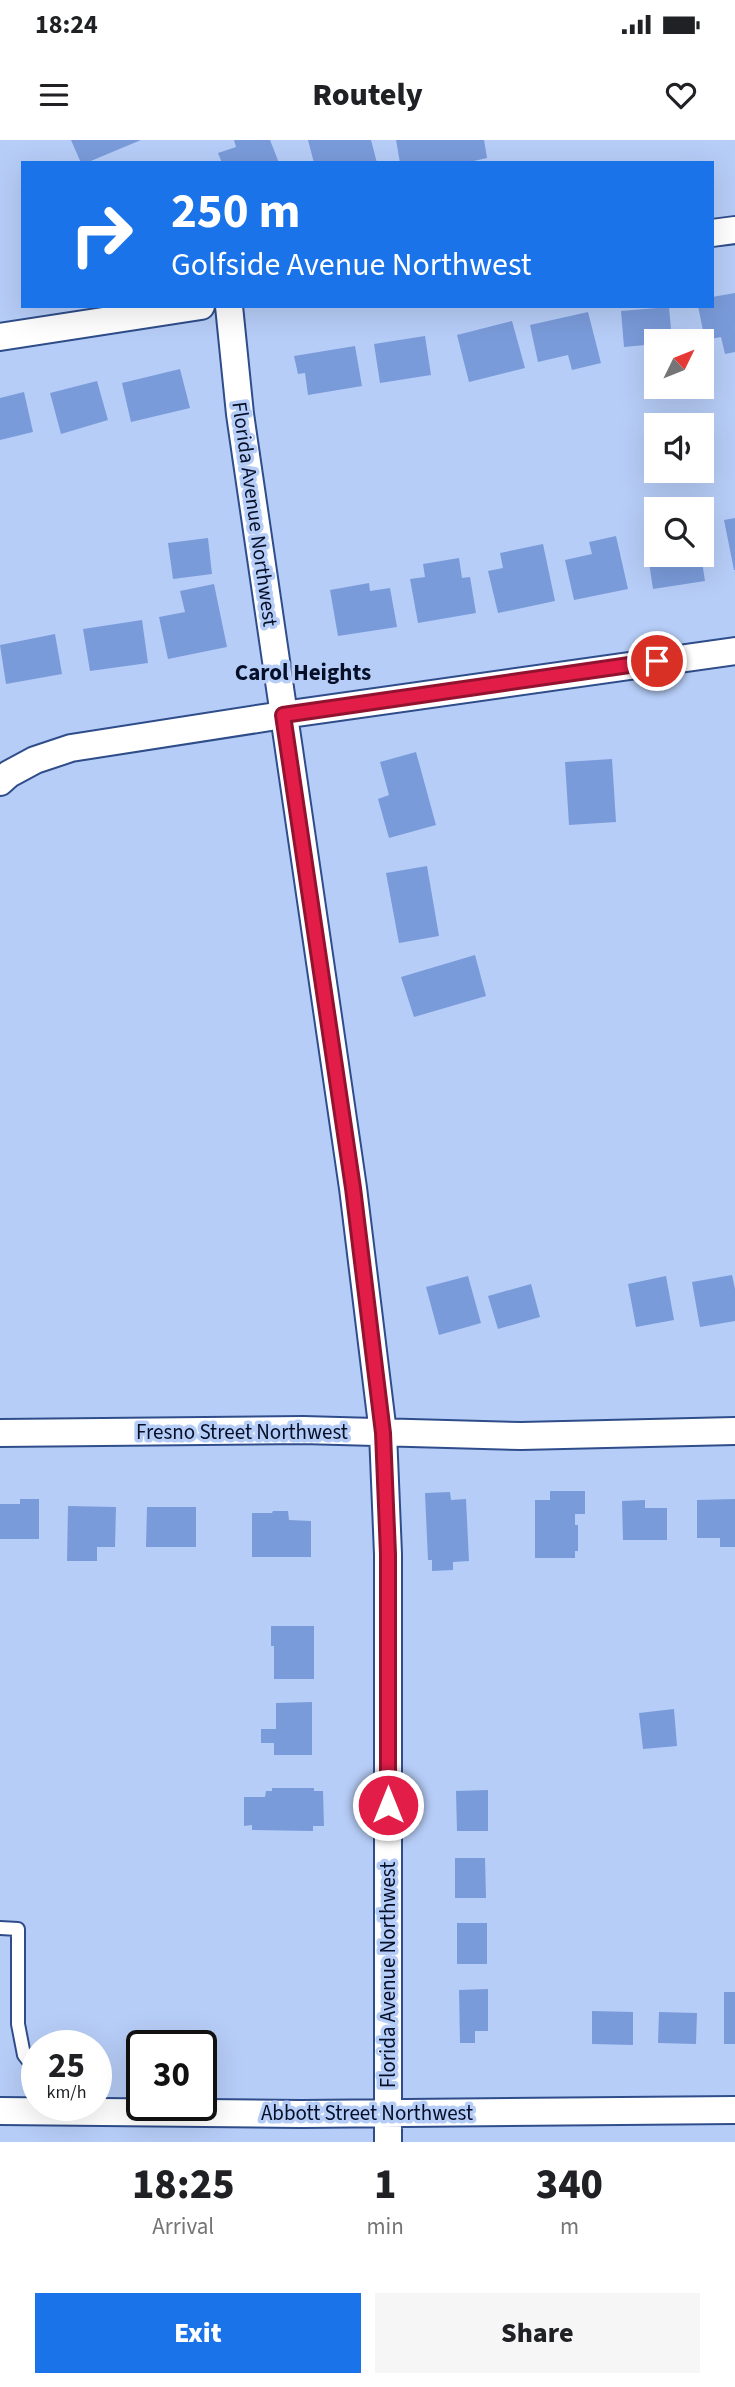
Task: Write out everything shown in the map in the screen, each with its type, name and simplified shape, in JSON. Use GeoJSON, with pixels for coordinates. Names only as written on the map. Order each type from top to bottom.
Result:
{"type":"FeatureCollection","features":[{"type":"Feature","properties":{"kind":"street"},"geometry":{"type":"LineString","coordinates":[[714,233],[735,230]]}},
{"type":"Feature","properties":{"kind":"street"},"geometry":{"type":"LineString","coordinates":[[0,337],[188,308]]}},
{"type":"Feature","properties":{"kind":"street","name":"Florida Avenue Northwest"},"geometry":{"type":"LineString","coordinates":[[229,308],[240,414],[353,1188],[383,1433],[388,1554],[388,2142]]}},
{"type":"Feature","properties":{"kind":"street"},"geometry":{"type":"LineString","coordinates":[[0,782],[35,760],[72,748],[283,715],[735,651]]}},
{"type":"Feature","properties":{"kind":"street","name":"Fresno Street Northwest"},"geometry":{"type":"LineString","coordinates":[[0,1433],[303,1430],[521,1436],[735,1431]]}},
{"type":"Feature","properties":{"kind":"street","name":"Abbott Street Northwest"},"geometry":{"type":"LineString","coordinates":[[112,2109],[388,2113],[735,2110]]}},
{"type":"Feature","properties":{"kind":"street","name":"Abbott Street Northwest"},"geometry":{"type":"LineString","coordinates":[[0,2111],[21,2110]]}},
{"type":"Feature","properties":{"kind":"lane"},"geometry":{"type":"LineString","coordinates":[[0,1928],[19,1929],[18,2024],[21,2040]]}},
{"type":"Feature","properties":{"kind":"building"},"geometry":{"type":"Polygon","coordinates":[[[71,140],[141,140],[91,161],[80,161],[71,140]]]}},
{"type":"Feature","properties":{"kind":"building"},"geometry":{"type":"Polygon","coordinates":[[[234,140],[270,140],[278,161],[221,161],[218,153],[236,147],[234,140]]]}},
{"type":"Feature","properties":{"kind":"building"},"geometry":{"type":"Polygon","coordinates":[[[308,140],[371,140],[376,161],[313,161],[308,140]]]}},
{"type":"Feature","properties":{"kind":"building"},"geometry":{"type":"Polygon","coordinates":[[[396,140],[484,140],[487,158],[474,161],[400,161],[396,140]]]}},
{"type":"Feature","properties":{"kind":"building"},"geometry":{"type":"Polygon","coordinates":[[[735,293],[735,352],[725,354],[721,337],[714,338],[714,329],[703,329],[698,308],[714,308],[714,297],[735,293]]]}},
{"type":"Feature","properties":{"kind":"building"},"geometry":{"type":"Polygon","coordinates":[[[669,308],[671,329],[644,329],[644,345],[624,347],[621,311],[669,308]]]}},
{"type":"Feature","properties":{"kind":"building"},"geometry":{"type":"Polygon","coordinates":[[[588,312],[601,363],[572,370],[568,355],[538,362],[530,325],[588,312]]]}},
{"type":"Feature","properties":{"kind":"building"},"geometry":{"type":"Polygon","coordinates":[[[512,321],[525,368],[469,382],[457,335],[512,321]]]}},
{"type":"Feature","properties":{"kind":"building"},"geometry":{"type":"Polygon","coordinates":[[[425,336],[431,375],[380,383],[374,344],[425,336]]]}},
{"type":"Feature","properties":{"kind":"building"},"geometry":{"type":"Polygon","coordinates":[[[355,346],[362,386],[308,395],[305,373],[298,374],[294,356],[355,346]]]}},
{"type":"Feature","properties":{"kind":"building"},"geometry":{"type":"Polygon","coordinates":[[[180,369],[190,408],[131,422],[122,383],[180,369]]]}},
{"type":"Feature","properties":{"kind":"building"},"geometry":{"type":"Polygon","coordinates":[[[97,381],[108,420],[61,434],[50,393],[97,381]]]}},
{"type":"Feature","properties":{"kind":"building"},"geometry":{"type":"Polygon","coordinates":[[[24,392],[33,432],[0,440],[0,398],[24,392]]]}},
{"type":"Feature","properties":{"kind":"building"},"geometry":{"type":"Polygon","coordinates":[[[735,518],[735,570],[734,570],[724,520],[735,518]]]}},
{"type":"Feature","properties":{"kind":"building"},"geometry":{"type":"Polygon","coordinates":[[[616,536],[628,589],[574,600],[565,560],[592,554],[589,542],[616,536]]]}},
{"type":"Feature","properties":{"kind":"building"},"geometry":{"type":"Polygon","coordinates":[[[208,538],[212,574],[173,579],[168,543],[208,538]]]}},
{"type":"Feature","properties":{"kind":"building"},"geometry":{"type":"Polygon","coordinates":[[[543,544],[555,601],[498,613],[488,571],[503,568],[500,553],[543,544]]]}},
{"type":"Feature","properties":{"kind":"building"},"geometry":{"type":"Polygon","coordinates":[[[459,558],[462,578],[470,577],[476,613],[418,623],[410,579],[425,577],[423,564],[459,558]]]}},
{"type":"Feature","properties":{"kind":"building"},"geometry":{"type":"Polygon","coordinates":[[[650,567],[703,567],[705,581],[653,589],[650,567]]]}},
{"type":"Feature","properties":{"kind":"building"},"geometry":{"type":"Polygon","coordinates":[[[369,583],[370,591],[390,588],[397,627],[338,636],[330,590],[369,583]]]}},
{"type":"Feature","properties":{"kind":"building"},"geometry":{"type":"Polygon","coordinates":[[[214,584],[227,647],[168,659],[159,617],[185,612],[180,591],[214,584]]]}},
{"type":"Feature","properties":{"kind":"building"},"geometry":{"type":"Polygon","coordinates":[[[142,620],[148,663],[90,671],[83,629],[142,620]]]}},
{"type":"Feature","properties":{"kind":"building"},"geometry":{"type":"Polygon","coordinates":[[[55,634],[62,674],[6,684],[0,645],[55,634]]]}},
{"type":"Feature","properties":{"kind":"building"},"geometry":{"type":"Polygon","coordinates":[[[416,752],[436,825],[389,838],[378,799],[389,795],[380,762],[416,752]]]}},
{"type":"Feature","properties":{"kind":"building"},"geometry":{"type":"Polygon","coordinates":[[[612,759],[616,822],[569,825],[565,762],[612,759]]]}},
{"type":"Feature","properties":{"kind":"building"},"geometry":{"type":"Polygon","coordinates":[[[427,866],[439,936],[399,943],[386,873],[427,866]]]}},
{"type":"Feature","properties":{"kind":"building"},"geometry":{"type":"Polygon","coordinates":[[[475,955],[486,996],[414,1017],[401,977],[475,955]]]}},
{"type":"Feature","properties":{"kind":"building"},"geometry":{"type":"Polygon","coordinates":[[[732,1275],[735,1321],[700,1327],[692,1282],[732,1275]]]}},
{"type":"Feature","properties":{"kind":"building"},"geometry":{"type":"Polygon","coordinates":[[[468,1276],[481,1323],[439,1335],[426,1287],[468,1276]]]}},
{"type":"Feature","properties":{"kind":"building"},"geometry":{"type":"Polygon","coordinates":[[[666,1276],[674,1320],[636,1327],[628,1284],[666,1276]]]}},
{"type":"Feature","properties":{"kind":"building"},"geometry":{"type":"Polygon","coordinates":[[[531,1284],[540,1317],[498,1329],[488,1296],[531,1284]]]}},
{"type":"Feature","properties":{"kind":"building"},"geometry":{"type":"Polygon","coordinates":[[[550,1491],[585,1491],[585,1514],[575,1514],[575,1525],[578,1525],[578,1551],[575,1551],[575,1558],[535,1558],[535,1500],[550,1500],[550,1491]]]}},
{"type":"Feature","properties":{"kind":"building"},"geometry":{"type":"Polygon","coordinates":[[[450,1492],[451,1500],[466,1499],[469,1561],[453,1562],[453,1570],[432,1571],[432,1560],[428,1560],[425,1493],[450,1492]]]}},
{"type":"Feature","properties":{"kind":"building"},"geometry":{"type":"Polygon","coordinates":[[[20,1499],[39,1499],[39,1539],[0,1539],[0,1504],[20,1504],[20,1499]]]}},
{"type":"Feature","properties":{"kind":"building"},"geometry":{"type":"Polygon","coordinates":[[[735,1499],[735,1547],[720,1547],[720,1538],[697,1538],[697,1500],[735,1499]]]}},
{"type":"Feature","properties":{"kind":"building"},"geometry":{"type":"Polygon","coordinates":[[[645,1500],[645,1508],[667,1508],[667,1540],[623,1540],[622,1501],[645,1500]]]}},
{"type":"Feature","properties":{"kind":"building"},"geometry":{"type":"Polygon","coordinates":[[[68,1506],[116,1507],[115,1547],[97,1547],[97,1561],[67,1561],[68,1506]]]}},
{"type":"Feature","properties":{"kind":"building"},"geometry":{"type":"Polygon","coordinates":[[[147,1507],[196,1507],[196,1547],[146,1547],[147,1507]]]}},
{"type":"Feature","properties":{"kind":"building"},"geometry":{"type":"Polygon","coordinates":[[[288,1511],[289,1520],[311,1521],[311,1557],[252,1557],[252,1513],[288,1511]]]}},
{"type":"Feature","properties":{"kind":"building"},"geometry":{"type":"Polygon","coordinates":[[[271,1626],[314,1626],[314,1679],[274,1679],[271,1626]]]}},
{"type":"Feature","properties":{"kind":"building"},"geometry":{"type":"Polygon","coordinates":[[[312,1702],[312,1755],[274,1755],[274,1743],[261,1743],[261,1729],[276,1729],[276,1703],[312,1702]]]}},
{"type":"Feature","properties":{"kind":"building"},"geometry":{"type":"Polygon","coordinates":[[[674,1709],[677,1746],[643,1749],[639,1713],[674,1709]]]}},
{"type":"Feature","properties":{"kind":"building"},"geometry":{"type":"Polygon","coordinates":[[[272,1788],[314,1788],[314,1791],[323,1791],[324,1826],[313,1826],[313,1831],[252,1830],[252,1825],[244,1826],[244,1797],[265,1797],[266,1791],[272,1791],[272,1788]]]}},
{"type":"Feature","properties":{"kind":"building"},"geometry":{"type":"Polygon","coordinates":[[[488,1790],[488,1831],[457,1831],[456,1791],[488,1790]]]}},
{"type":"Feature","properties":{"kind":"building"},"geometry":{"type":"Polygon","coordinates":[[[455,1858],[485,1858],[486,1898],[455,1898],[455,1858]]]}},
{"type":"Feature","properties":{"kind":"building"},"geometry":{"type":"Polygon","coordinates":[[[457,1923],[487,1923],[487,1964],[457,1964],[457,1923]]]}},
{"type":"Feature","properties":{"kind":"building"},"geometry":{"type":"Polygon","coordinates":[[[488,1989],[488,2031],[475,2031],[475,2043],[460,2043],[459,1990],[488,1989]]]}},
{"type":"Feature","properties":{"kind":"building"},"geometry":{"type":"Polygon","coordinates":[[[724,1992],[735,1992],[735,2044],[724,2044],[724,1992]]]}},
{"type":"Feature","properties":{"kind":"building"},"geometry":{"type":"Polygon","coordinates":[[[592,2011],[633,2012],[633,2045],[592,2044],[592,2011]]]}},
{"type":"Feature","properties":{"kind":"building"},"geometry":{"type":"Polygon","coordinates":[[[659,2012],[697,2013],[696,2044],[658,2043],[659,2012]]]}},
{"type":"Feature","properties":{"kind":"district","name":"Carol Heights"},"geometry":{"type":"Point","coordinates":[303,672]}},
{"type":"Feature","properties":{"kind":"route"},"geometry":{"type":"LineString","coordinates":[[388,1805],[388,1554],[383,1433],[353,1188],[283,715],[657,661]]}}]}
